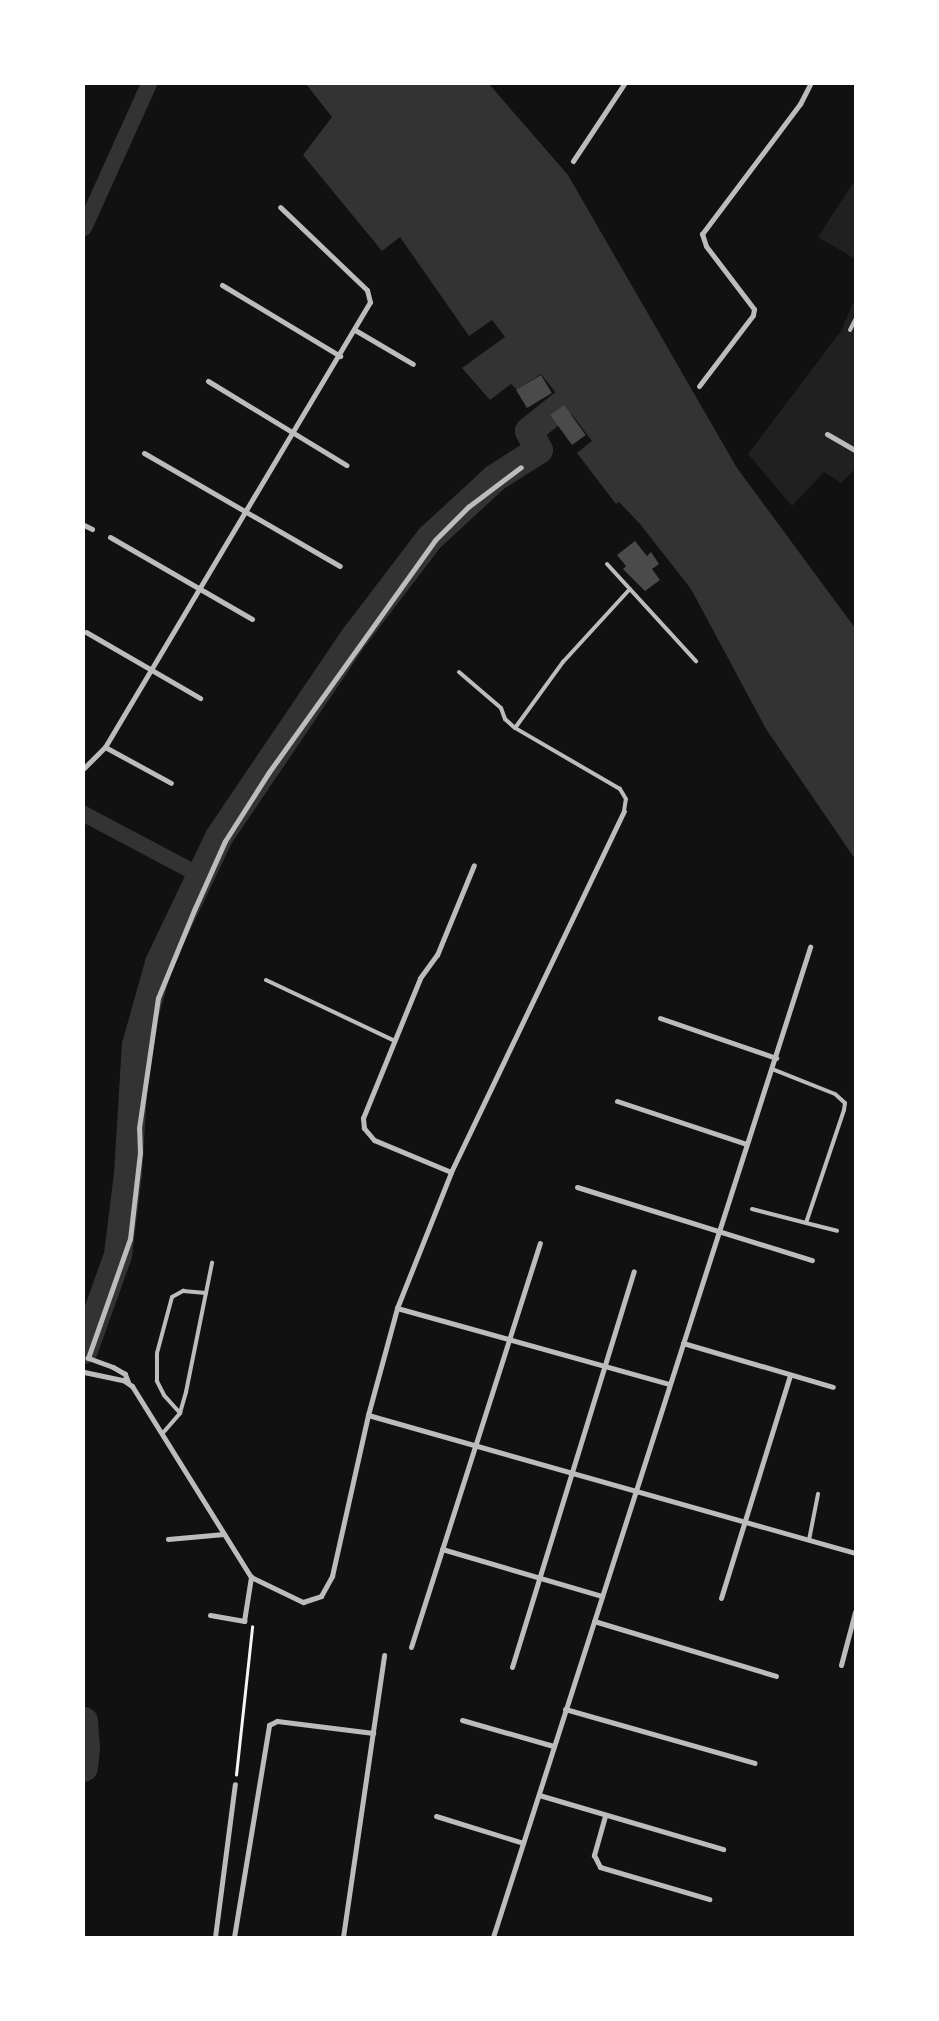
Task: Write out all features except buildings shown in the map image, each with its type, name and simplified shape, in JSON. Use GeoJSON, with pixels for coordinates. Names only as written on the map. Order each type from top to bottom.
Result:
{"type":"FeatureCollection","features":[{"type":"Feature","properties":{"kind":"street"},"geometry":{"type":"LineString","coordinates":[[573,161],[624,84]]}},
{"type":"Feature","properties":{"kind":"street"},"geometry":{"type":"LineString","coordinates":[[699,386],[753,315],[754,309],[706,246],[702,234],[800,104],[810,84]]}},
{"type":"Feature","properties":{"kind":"street"},"geometry":{"type":"LineString","coordinates":[[84,768],[105,747],[340,356],[371,296],[280,207]]}},
{"type":"Feature","properties":{"kind":"street"},"geometry":{"type":"LineString","coordinates":[[222,285],[340,356]]}},
{"type":"Feature","properties":{"kind":"street"},"geometry":{"type":"LineString","coordinates":[[355,330],[413,364]]}},
{"type":"Feature","properties":{"kind":"street"},"geometry":{"type":"LineString","coordinates":[[208,381],[346,465]]}},
{"type":"Feature","properties":{"kind":"street"},"geometry":{"type":"LineString","coordinates":[[827,434],[855,450]]}},
{"type":"Feature","properties":{"kind":"street"},"geometry":{"type":"LineString","coordinates":[[144,453],[340,566]]}},
{"type":"Feature","properties":{"kind":"street"},"geometry":{"type":"LineString","coordinates":[[521,467],[468,507],[435,540],[269,772],[225,841],[158,998],[139,1128],[140,1153],[130,1239],[88,1358],[125,1374],[126,1382],[162,1434],[251,1577],[303,1602],[321,1596],[328,1589],[368,1415],[397,1308],[451,1172],[624,812]]}},
{"type":"Feature","properties":{"kind":"street"},"geometry":{"type":"LineString","coordinates":[[84,525],[92,529]]}},
{"type":"Feature","properties":{"kind":"street"},"geometry":{"type":"LineString","coordinates":[[110,537],[198,591],[252,620]]}},
{"type":"Feature","properties":{"kind":"street"},"geometry":{"type":"LineString","coordinates":[[86,632],[152,667],[200,698]]}},
{"type":"Feature","properties":{"kind":"street"},"geometry":{"type":"LineString","coordinates":[[105,747],[171,783]]}},
{"type":"Feature","properties":{"kind":"street"},"geometry":{"type":"LineString","coordinates":[[451,1172],[383,1145],[364,1128],[363,1118],[393,1040],[420,978],[437,955],[474,865]]}},
{"type":"Feature","properties":{"kind":"street"},"geometry":{"type":"LineString","coordinates":[[493,1937],[810,947]]}},
{"type":"Feature","properties":{"kind":"street"},"geometry":{"type":"LineString","coordinates":[[660,1018],[776,1058]]}},
{"type":"Feature","properties":{"kind":"street"},"geometry":{"type":"LineString","coordinates":[[616,1101],[746,1144]]}},
{"type":"Feature","properties":{"kind":"street"},"geometry":{"type":"LineString","coordinates":[[577,1187],[812,1260]]}},
{"type":"Feature","properties":{"kind":"street"},"geometry":{"type":"LineString","coordinates":[[411,1647],[540,1243]]}},
{"type":"Feature","properties":{"kind":"street"},"geometry":{"type":"LineString","coordinates":[[512,1667],[634,1272]]}},
{"type":"Feature","properties":{"kind":"street"},"geometry":{"type":"LineString","coordinates":[[397,1308],[670,1384]]}},
{"type":"Feature","properties":{"kind":"street"},"geometry":{"type":"LineString","coordinates":[[683,1343],[833,1387]]}},
{"type":"Feature","properties":{"kind":"street"},"geometry":{"type":"LineString","coordinates":[[84,1372],[126,1382]]}},
{"type":"Feature","properties":{"kind":"street"},"geometry":{"type":"LineString","coordinates":[[721,1598],[790,1375]]}},
{"type":"Feature","properties":{"kind":"street"},"geometry":{"type":"LineString","coordinates":[[368,1415],[855,1553]]}},
{"type":"Feature","properties":{"kind":"street"},"geometry":{"type":"LineString","coordinates":[[168,1539],[224,1534]]}},
{"type":"Feature","properties":{"kind":"street"},"geometry":{"type":"LineString","coordinates":[[442,1549],[602,1596]]}},
{"type":"Feature","properties":{"kind":"street"},"geometry":{"type":"LineString","coordinates":[[210,1615],[244,1621],[251,1577]]}},
{"type":"Feature","properties":{"kind":"street"},"geometry":{"type":"LineString","coordinates":[[841,1665],[855,1612]]}},
{"type":"Feature","properties":{"kind":"street"},"geometry":{"type":"LineString","coordinates":[[594,1621],[776,1676]]}},
{"type":"Feature","properties":{"kind":"street"},"geometry":{"type":"LineString","coordinates":[[343,1937],[384,1656]]}},
{"type":"Feature","properties":{"kind":"street"},"geometry":{"type":"LineString","coordinates":[[565,1709],[754,1763]]}},
{"type":"Feature","properties":{"kind":"street"},"geometry":{"type":"LineString","coordinates":[[234,1937],[269,1725],[277,1720],[373,1733]]}},
{"type":"Feature","properties":{"kind":"street"},"geometry":{"type":"LineString","coordinates":[[462,1720],[553,1746]]}},
{"type":"Feature","properties":{"kind":"street"},"geometry":{"type":"LineString","coordinates":[[215,1937],[235,1784]]}},
{"type":"Feature","properties":{"kind":"street"},"geometry":{"type":"LineString","coordinates":[[538,1796],[723,1849]]}},
{"type":"Feature","properties":{"kind":"street"},"geometry":{"type":"LineString","coordinates":[[436,1816],[523,1843]]}},
{"type":"Feature","properties":{"kind":"street"},"geometry":{"type":"LineString","coordinates":[[604,1816],[594,1855],[600,1866],[709,1898]]}},
{"type":"Feature","properties":{"kind":"lane"},"geometry":{"type":"LineString","coordinates":[[850,330],[855,320]]}},
{"type":"Feature","properties":{"kind":"lane"},"geometry":{"type":"LineString","coordinates":[[608,564],[696,661]]}},
{"type":"Feature","properties":{"kind":"lane"},"geometry":{"type":"LineString","coordinates":[[515,728],[563,662],[630,589]]}},
{"type":"Feature","properties":{"kind":"lane"},"geometry":{"type":"LineString","coordinates":[[459,672],[501,708],[505,719],[515,728],[620,789],[626,799],[624,812]]}},
{"type":"Feature","properties":{"kind":"lane"},"geometry":{"type":"LineString","coordinates":[[266,980],[393,1040]]}},
{"type":"Feature","properties":{"kind":"lane"},"geometry":{"type":"LineString","coordinates":[[772,1069],[835,1094],[845,1103],[806,1223]]}},
{"type":"Feature","properties":{"kind":"lane"},"geometry":{"type":"LineString","coordinates":[[752,1209],[837,1231]]}},
{"type":"Feature","properties":{"kind":"lane"},"geometry":{"type":"LineString","coordinates":[[162,1434],[180,1413],[212,1263]]}},
{"type":"Feature","properties":{"kind":"lane"},"geometry":{"type":"LineString","coordinates":[[180,1413],[164,1395],[157,1381],[157,1354],[172,1298],[184,1291],[206,1293]]}},
{"type":"Feature","properties":{"kind":"lane"},"geometry":{"type":"LineString","coordinates":[[809,1540],[818,1494]]}},
{"type":"Feature","properties":{"kind":"path"},"geometry":{"type":"LineString","coordinates":[[235,1784],[253,1619]]}},
{"type":"Feature","properties":{"kind":"shaded area"},"geometry":{"type":"Polygon","coordinates":[[[306,84],[489,84],[568,175],[737,468],[855,628],[855,859],[766,729],[691,589],[640,524],[619,502],[616,504],[577,453],[592,441],[564,404],[559,408],[549,397],[556,393],[541,374],[517,390],[511,384],[490,400],[462,368],[505,337],[492,320],[469,336],[400,237],[382,251],[303,155],[332,117],[306,84]]]}},
{"type":"Feature","properties":{"kind":"shaded area"},"geometry":{"type":"Polygon","coordinates":[[[855,180],[855,259],[818,237],[855,180]]]}},
{"type":"Feature","properties":{"kind":"shaded area"},"geometry":{"type":"Polygon","coordinates":[[[855,299],[855,469],[841,483],[824,472],[792,506],[748,454],[841,331],[855,299]]]}},
{"type":"Feature","properties":{"kind":"waterway"},"geometry":{"type":"LineString","coordinates":[[84,228],[149,84]]}},
{"type":"Feature","properties":{"kind":"waterway"},"geometry":{"type":"LineString","coordinates":[[84,1350],[118,1255],[128,1174],[136,1045],[159,963],[219,837],[356,635],[430,538],[495,478],[539,450],[529,431],[587,385]]}},
{"type":"Feature","properties":{"kind":"waterway"},"geometry":{"type":"LineString","coordinates":[[84,814],[201,876]]}},
{"type":"Feature","properties":{"kind":"waterway"},"geometry":{"type":"LineString","coordinates":[[84,1721],[86,1748],[84,1768]]}}]}
